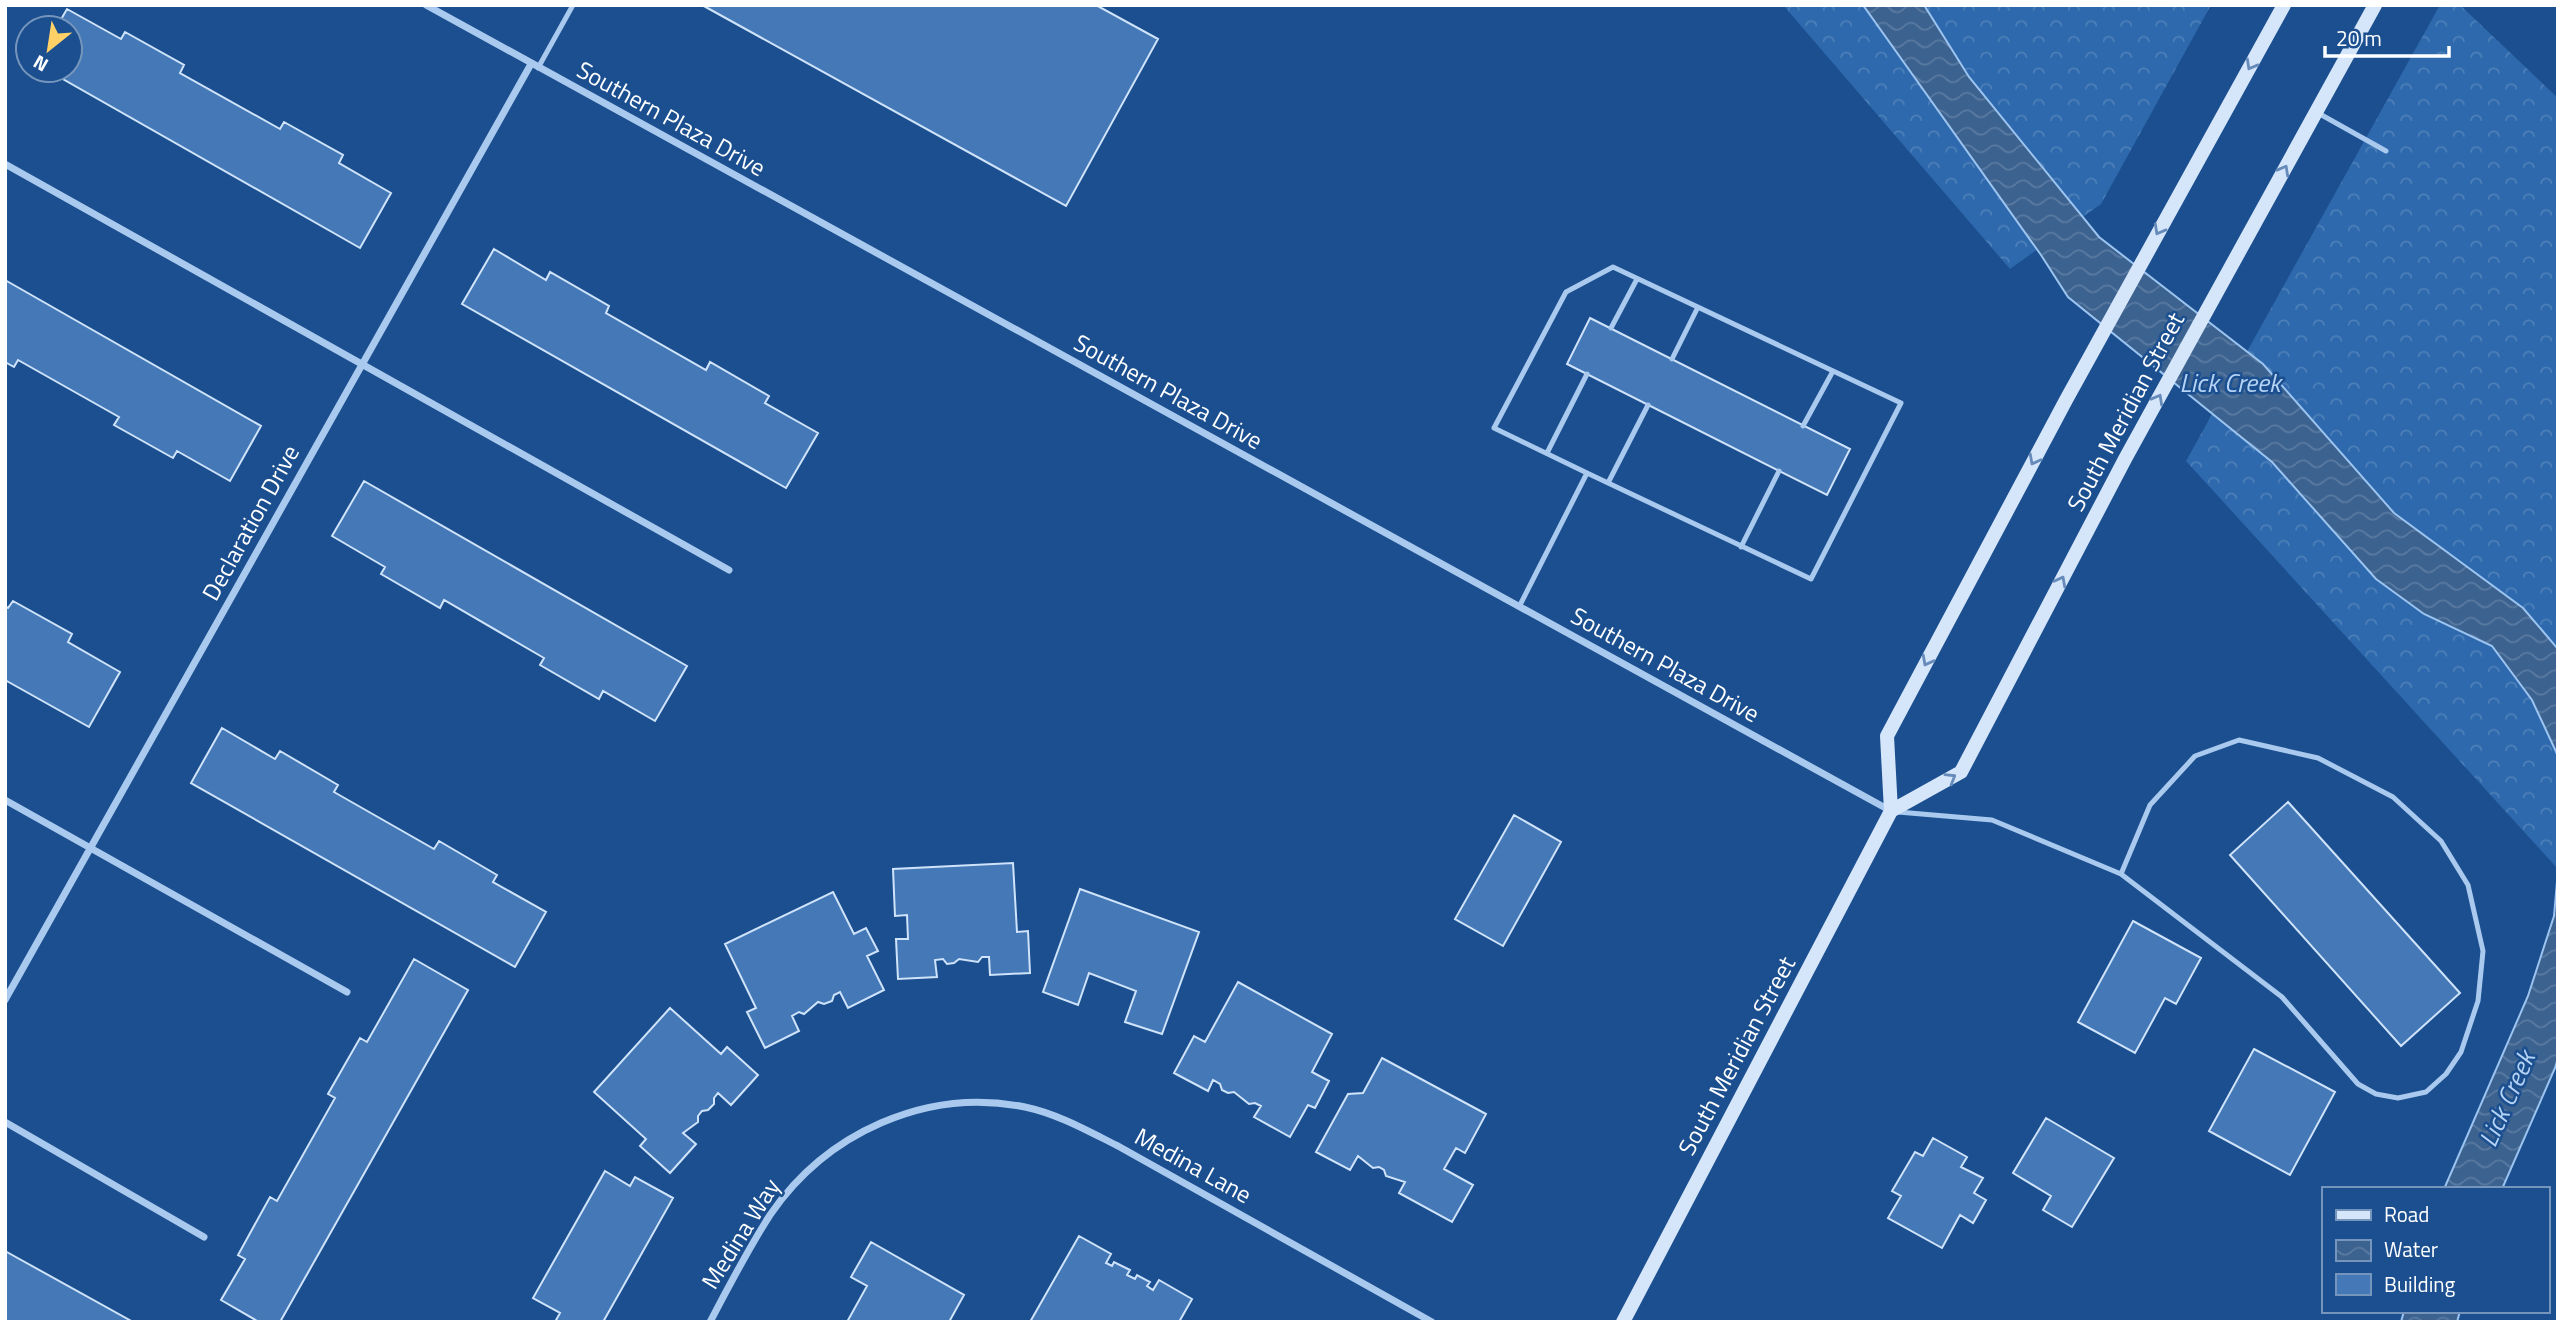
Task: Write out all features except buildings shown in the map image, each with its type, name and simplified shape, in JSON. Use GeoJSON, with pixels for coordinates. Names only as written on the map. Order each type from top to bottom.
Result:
{"type":"FeatureCollection","features":[{"type":"Feature","properties":{"kind":"main road"},"geometry":{"type":"LineString","coordinates":[[1891,811],[1887,736],[2066,400],[2284,5]]}},
{"type":"Feature","properties":{"kind":"main road","name":"South Meridian Street"},"geometry":{"type":"LineString","coordinates":[[1623,1322],[1891,811],[1961,772],[2125,459],[2375,5]]}},
{"type":"Feature","properties":{"kind":"street","name":"Southern Plaza Drive"},"geometry":{"type":"LineString","coordinates":[[426,5],[1891,811]]}},
{"type":"Feature","properties":{"kind":"street","name":"Declaration Drive"},"geometry":{"type":"LineString","coordinates":[[5,1000],[362,363],[534,66]]}},
{"type":"Feature","properties":{"kind":"street"},"geometry":{"type":"LineString","coordinates":[[5,164],[729,570]]}},
{"type":"Feature","properties":{"kind":"street"},"geometry":{"type":"LineString","coordinates":[[5,800],[348,992]]}},
{"type":"Feature","properties":{"kind":"street","name":"Medina Lane"},"geometry":{"type":"LineString","coordinates":[[918,1111],[953,1104],[1007,1105],[1027,1107],[1068,1121],[1118,1146],[1432,1322]]}},
{"type":"Feature","properties":{"kind":"street","name":"Medina Way"},"geometry":{"type":"LineString","coordinates":[[710,1322],[771,1214],[793,1186],[822,1157],[853,1136],[888,1118],[918,1111]]}},
{"type":"Feature","properties":{"kind":"street"},"geometry":{"type":"LineString","coordinates":[[5,1122],[204,1237]]}},
{"type":"Feature","properties":{"kind":"lane"},"geometry":{"type":"LineString","coordinates":[[534,66],[573,5]]}},
{"type":"Feature","properties":{"kind":"lane"},"geometry":{"type":"LineString","coordinates":[[2316,112],[2386,150]]}},
{"type":"Feature","properties":{"kind":"lane"},"geometry":{"type":"LineString","coordinates":[[1613,267],[1698,307],[1901,403],[1811,579],[1494,428],[1566,292],[1613,267]]}},
{"type":"Feature","properties":{"kind":"lane"},"geometry":{"type":"LineString","coordinates":[[1611,328],[1637,279]]}},
{"type":"Feature","properties":{"kind":"lane"},"geometry":{"type":"LineString","coordinates":[[1672,359],[1698,307]]}},
{"type":"Feature","properties":{"kind":"lane"},"geometry":{"type":"LineString","coordinates":[[1803,425],[1833,371]]}},
{"type":"Feature","properties":{"kind":"lane"},"geometry":{"type":"LineString","coordinates":[[1547,453],[1587,374]]}},
{"type":"Feature","properties":{"kind":"lane"},"geometry":{"type":"LineString","coordinates":[[1608,483],[1648,405]]}},
{"type":"Feature","properties":{"kind":"lane"},"geometry":{"type":"LineString","coordinates":[[1741,547],[1779,471]]}},
{"type":"Feature","properties":{"kind":"lane"},"geometry":{"type":"LineString","coordinates":[[1519,607],[1587,473]]}},
{"type":"Feature","properties":{"kind":"lane"},"geometry":{"type":"LineString","coordinates":[[1891,811],[1992,820],[2121,874],[2282,997],[2358,1084],[2376,1094],[2398,1098],[2426,1092],[2446,1074],[2461,1052],[2478,1001],[2483,951],[2468,885],[2441,841],[2393,797],[2318,758],[2239,740],[2195,756],[2150,805],[2121,874]]}},
{"type":"Feature","properties":{"kind":"green space"},"geometry":{"type":"Polygon","coordinates":[[[1783,5],[2211,5],[2101,204],[2010,269],[1783,5]]]}},
{"type":"Feature","properties":{"kind":"green space"},"geometry":{"type":"Polygon","coordinates":[[[2440,5],[2460,5],[2558,98],[2558,869],[2186,461],[2440,5]]]}},
{"type":"Feature","properties":{"kind":"water","name":"Lick Creek"},"geometry":{"type":"Polygon","coordinates":[[[1863,5],[1924,5],[1969,77],[2099,237],[2263,364],[2394,513],[2523,608],[2558,649],[2558,756],[2532,700],[2492,646],[2424,614],[2376,579],[2272,462],[2068,297],[1863,5]]]}},
{"type":"Feature","properties":{"kind":"water","name":"Lick Creek"},"geometry":{"type":"Polygon","coordinates":[[[2558,870],[2558,1058],[2555,1068],[2503,1187],[2445,1187],[2528,996],[2554,916],[2558,870]]]}},
{"type":"Feature","properties":{"kind":"water"},"geometry":{"type":"Polygon","coordinates":[[[2403,1313],[2459,1313],[2457,1322],[2401,1322],[2403,1313]]]}}]}
